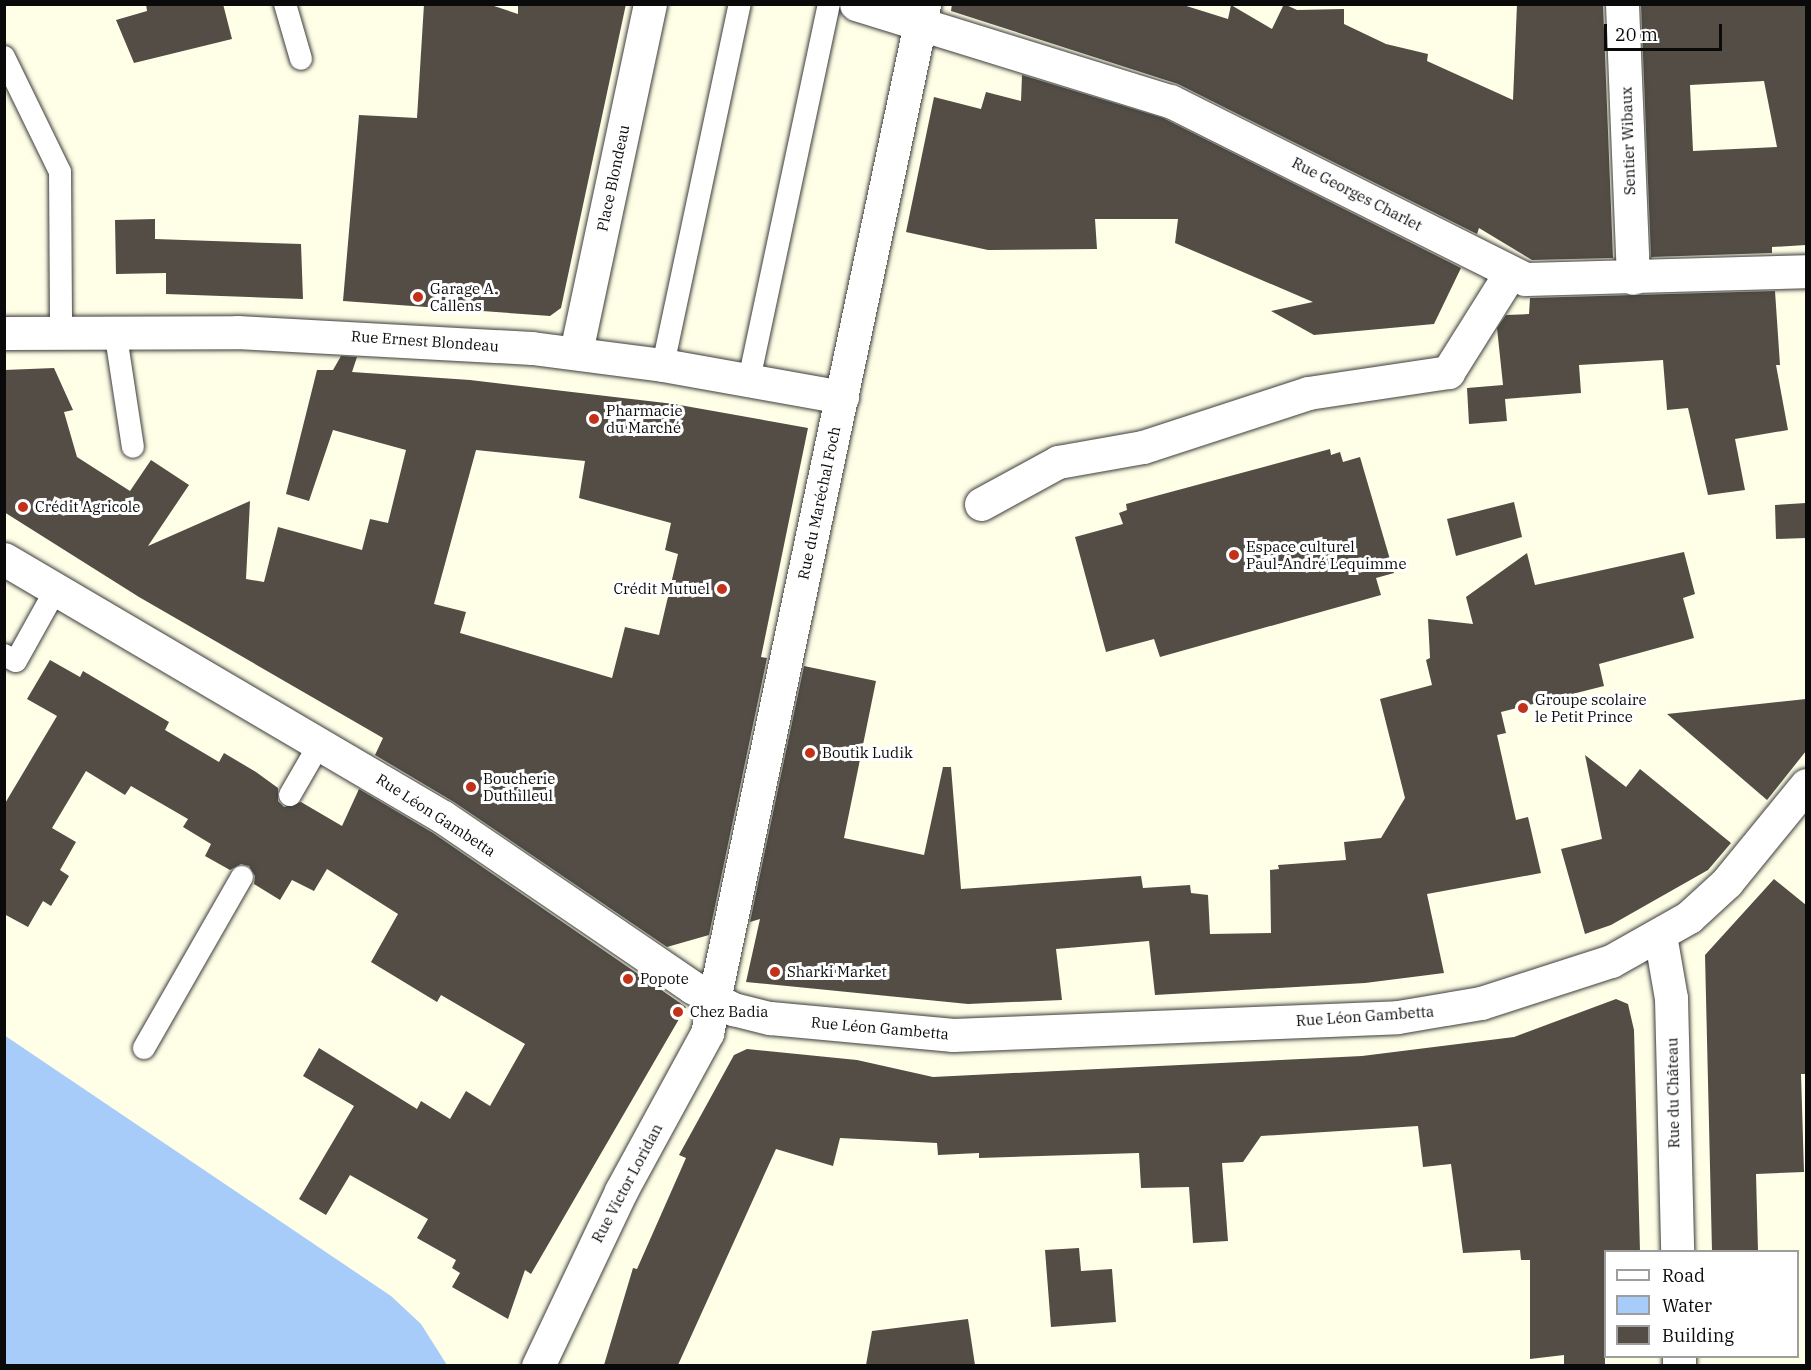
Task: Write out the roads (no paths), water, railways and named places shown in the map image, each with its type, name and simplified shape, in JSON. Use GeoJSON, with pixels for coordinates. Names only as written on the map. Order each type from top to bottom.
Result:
{"type":"FeatureCollection","features":[{"type":"Feature","properties":{"kind":"street","name":"Place Blondeau"},"geometry":{"type":"LineString","coordinates":[[576,352],[650,4]]}},
{"type":"Feature","properties":{"kind":"street","name":"Rue Georges Charlet"},"geometry":{"type":"LineString","coordinates":[[856,4],[923,13],[1193,110],[1510,273],[1540,280],[1806,271]]}},
{"type":"Feature","properties":{"kind":"street","name":"Sentier Wibaux"},"geometry":{"type":"LineString","coordinates":[[1622,4],[1633,278]]}},
{"type":"Feature","properties":{"kind":"street","name":"Rue du Maréchal Foch"},"geometry":{"type":"LineString","coordinates":[[716,1001],[923,13]]}},
{"type":"Feature","properties":{"kind":"street"},"geometry":{"type":"LineString","coordinates":[[981,504],[1058,462],[1143,447],[1308,393],[1448,372],[1510,273]]}},
{"type":"Feature","properties":{"kind":"street","name":"Rue Ernest Blondeau"},"geometry":{"type":"LineString","coordinates":[[4,333],[115,330],[339,336],[576,352],[842,397]]}},
{"type":"Feature","properties":{"kind":"street","name":"Rue Léon Gambetta"},"geometry":{"type":"LineString","coordinates":[[4,559],[320,743],[443,818],[716,1001],[770,1018],[953,1035],[1398,1017],[1481,1003],[1547,985],[1611,961],[1660,935],[1715,894],[1806,785]]}},
{"type":"Feature","properties":{"kind":"street","name":"Rue du Château"},"geometry":{"type":"LineString","coordinates":[[1660,935],[1671,998],[1677,1250]]}},
{"type":"Feature","properties":{"kind":"street","name":"Rue Victor Loridan"},"geometry":{"type":"LineString","coordinates":[[538,1365],[625,1184],[694,1061],[716,1001]]}},
{"type":"Feature","properties":{"kind":"lane"},"geometry":{"type":"LineString","coordinates":[[285,4],[301,59]]}},
{"type":"Feature","properties":{"kind":"lane"},"geometry":{"type":"LineString","coordinates":[[663,365],[740,4]]}},
{"type":"Feature","properties":{"kind":"lane"},"geometry":{"type":"LineString","coordinates":[[749,380],[829,4]]}},
{"type":"Feature","properties":{"kind":"lane"},"geometry":{"type":"LineString","coordinates":[[4,57],[60,172],[61,332]]}},
{"type":"Feature","properties":{"kind":"lane"},"geometry":{"type":"LineString","coordinates":[[115,330],[133,447]]}},
{"type":"Feature","properties":{"kind":"lane"},"geometry":{"type":"LineString","coordinates":[[4,654],[16,661],[56,589]]}},
{"type":"Feature","properties":{"kind":"lane"},"geometry":{"type":"LineString","coordinates":[[290,795],[320,743]]}},
{"type":"Feature","properties":{"kind":"lane"},"geometry":{"type":"LineString","coordinates":[[144,1048],[242,877]]}},
{"type":"Feature","properties":{"kind":"water"},"geometry":{"type":"Polygon","coordinates":[[[4,1035],[391,1296],[421,1324],[447,1365],[5,1365],[4,1035]]]}},
{"type":"Feature","properties":{"kind":"place","name":"Garage A. Callens"},"geometry":{"type":"Point","coordinates":[418,297]}},
{"type":"Feature","properties":{"kind":"place","name":"Pharmacie du Marché"},"geometry":{"type":"Point","coordinates":[594,419]}},
{"type":"Feature","properties":{"kind":"place","name":"Crédit Agricole"},"geometry":{"type":"Point","coordinates":[23,507]}},
{"type":"Feature","properties":{"kind":"place","name":"Espace culturel Paul-André Lequimme"},"geometry":{"type":"Point","coordinates":[1234,555]}},
{"type":"Feature","properties":{"kind":"place","name":"Crédit Mutuel"},"geometry":{"type":"Point","coordinates":[722,589]}},
{"type":"Feature","properties":{"kind":"place","name":"Groupe scolaire le Petit Prince"},"geometry":{"type":"Point","coordinates":[1523,708]}},
{"type":"Feature","properties":{"kind":"place","name":"Boutik Ludik"},"geometry":{"type":"Point","coordinates":[810,753]}},
{"type":"Feature","properties":{"kind":"place","name":"Boucherie Duthilleul"},"geometry":{"type":"Point","coordinates":[471,787]}},
{"type":"Feature","properties":{"kind":"place","name":"Sharki Market"},"geometry":{"type":"Point","coordinates":[775,972]}},
{"type":"Feature","properties":{"kind":"place","name":"Popote"},"geometry":{"type":"Point","coordinates":[628,979]}},
{"type":"Feature","properties":{"kind":"place","name":"Chez Badia"},"geometry":{"type":"Point","coordinates":[678,1012]}}]}
